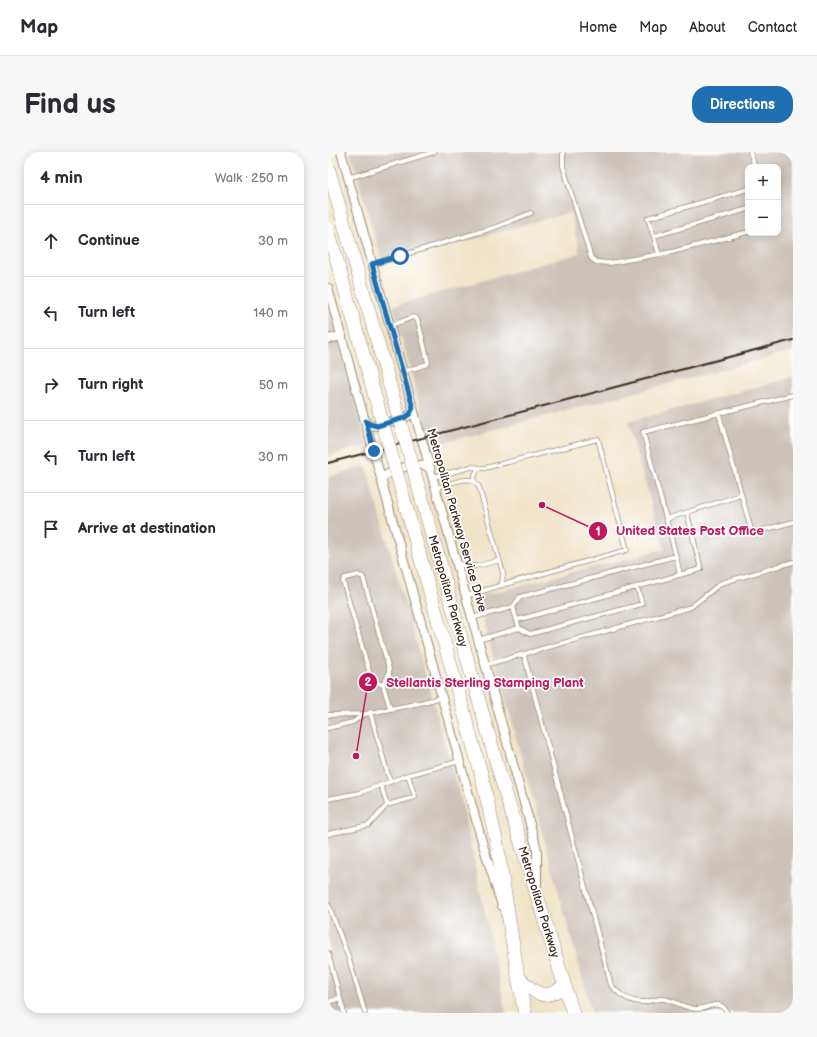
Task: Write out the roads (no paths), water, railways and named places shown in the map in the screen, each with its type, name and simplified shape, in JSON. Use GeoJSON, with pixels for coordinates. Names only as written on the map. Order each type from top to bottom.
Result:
{"type":"FeatureCollection","features":[{"type":"Feature","properties":{"kind":"main road","name":"Metropolitan Parkway"},"geometry":{"type":"LineString","coordinates":[[328,167],[498,768],[573,1013]]}},
{"type":"Feature","properties":{"kind":"main road","name":"Metropolitan Parkway"},"geometry":{"type":"LineString","coordinates":[[328,229],[481,773],[497,844],[525,1013]]}},
{"type":"Feature","properties":{"kind":"main road"},"geometry":{"type":"LineString","coordinates":[[518,977],[530,989],[541,995],[553,994],[564,985]]}},
{"type":"Feature","properties":{"kind":"street","name":"Metropolitan Parkway Service Drive"},"geometry":{"type":"LineString","coordinates":[[341,152],[535,842],[537,851],[537,897]]}},
{"type":"Feature","properties":{"kind":"street"},"geometry":{"type":"LineString","coordinates":[[328,288],[483,845],[512,940]]}},
{"type":"Feature","properties":{"kind":"street"},"geometry":{"type":"LineString","coordinates":[[328,339],[342,336]]}},
{"type":"Feature","properties":{"kind":"street"},"geometry":{"type":"LineString","coordinates":[[366,421],[377,426],[404,418],[410,414],[413,408]]}},
{"type":"Feature","properties":{"kind":"street"},"geometry":{"type":"LineString","coordinates":[[382,480],[384,476],[390,472],[418,465],[424,465],[430,468]]}},
{"type":"Feature","properties":{"kind":"lane"},"geometry":{"type":"LineString","coordinates":[[348,178],[434,152]]}},
{"type":"Feature","properties":{"kind":"lane"},"geometry":{"type":"LineString","coordinates":[[562,152],[563,166],[591,258],[593,260],[601,263],[659,254],[694,247],[745,233]]}},
{"type":"Feature","properties":{"kind":"lane"},"geometry":{"type":"LineString","coordinates":[[750,152],[754,164]]}},
{"type":"Feature","properties":{"kind":"lane"},"geometry":{"type":"LineString","coordinates":[[659,254],[648,218],[745,190]]}},
{"type":"Feature","properties":{"kind":"lane"},"geometry":{"type":"LineString","coordinates":[[654,236],[745,210]]}},
{"type":"Feature","properties":{"kind":"lane"},"geometry":{"type":"LineString","coordinates":[[372,264],[496,227],[531,213]]}},
{"type":"Feature","properties":{"kind":"lane"},"geometry":{"type":"LineString","coordinates":[[390,326],[413,318],[416,318],[418,321],[428,362],[427,364],[403,372]]}},
{"type":"Feature","properties":{"kind":"lane"},"geometry":{"type":"LineString","coordinates":[[680,575],[643,432],[793,395]]}},
{"type":"Feature","properties":{"kind":"lane"},"geometry":{"type":"LineString","coordinates":[[719,414],[752,533],[793,522]]}},
{"type":"Feature","properties":{"kind":"lane"},"geometry":{"type":"LineString","coordinates":[[433,478],[471,467],[485,468],[598,440],[627,550],[466,596]]}},
{"type":"Feature","properties":{"kind":"lane"},"geometry":{"type":"LineString","coordinates":[[473,480],[478,468]]}},
{"type":"Feature","properties":{"kind":"lane"},"geometry":{"type":"LineString","coordinates":[[436,488],[467,479],[473,480],[479,487],[503,573],[502,585]]}},
{"type":"Feature","properties":{"kind":"lane"},"geometry":{"type":"LineString","coordinates":[[666,519],[741,495]]}},
{"type":"Feature","properties":{"kind":"lane"},"geometry":{"type":"LineString","coordinates":[[517,620],[701,569],[687,513]]}},
{"type":"Feature","properties":{"kind":"lane"},"geometry":{"type":"LineString","coordinates":[[472,618],[513,607],[520,597],[676,556]]}},
{"type":"Feature","properties":{"kind":"lane"},"geometry":{"type":"LineString","coordinates":[[456,562],[462,566],[468,567],[483,565],[499,560]]}},
{"type":"Feature","properties":{"kind":"lane"},"geometry":{"type":"LineString","coordinates":[[485,665],[690,607],[721,583],[793,562]]}},
{"type":"Feature","properties":{"kind":"lane"},"geometry":{"type":"LineString","coordinates":[[383,685],[373,681],[371,678],[344,586],[343,581],[345,578],[358,575],[363,577],[389,669],[389,674],[383,685],[390,708]]}},
{"type":"Feature","properties":{"kind":"lane"},"geometry":{"type":"LineString","coordinates":[[478,640],[519,628],[530,634],[642,604],[637,587]]}},
{"type":"Feature","properties":{"kind":"lane"},"geometry":{"type":"LineString","coordinates":[[513,607],[519,628]]}},
{"type":"Feature","properties":{"kind":"lane"},"geometry":{"type":"LineString","coordinates":[[524,655],[611,985],[623,997],[630,1000],[646,1002],[664,999],[697,1009],[714,1004],[725,1008],[726,1013]]}},
{"type":"Feature","properties":{"kind":"lane"},"geometry":{"type":"LineString","coordinates":[[328,728],[353,722],[370,712],[420,703],[442,697]]}},
{"type":"Feature","properties":{"kind":"lane"},"geometry":{"type":"LineString","coordinates":[[370,712],[390,782]]}},
{"type":"Feature","properties":{"kind":"lane"},"geometry":{"type":"LineString","coordinates":[[328,714],[365,714]]}},
{"type":"Feature","properties":{"kind":"lane"},"geometry":{"type":"LineString","coordinates":[[328,798],[359,793],[408,775],[460,760]]}},
{"type":"Feature","properties":{"kind":"lane"},"geometry":{"type":"LineString","coordinates":[[328,834],[369,825],[387,805],[414,797],[408,775]]}},
{"type":"Feature","properties":{"kind":"lane"},"geometry":{"type":"LineString","coordinates":[[381,785],[387,805]]}},
{"type":"Feature","properties":{"kind":"lane"},"geometry":{"type":"LineString","coordinates":[[328,904],[348,956],[365,1013]]}},
{"type":"Feature","properties":{"kind":"lane"},"geometry":{"type":"LineString","coordinates":[[328,953],[344,1013]]}},
{"type":"Feature","properties":{"kind":"lane"},"geometry":{"type":"LineString","coordinates":[[328,1002],[340,998]]}},
{"type":"Feature","properties":{"kind":"railway"},"geometry":{"type":"LineString","coordinates":[[328,463],[793,340]]}},
{"type":"Feature","properties":{"kind":"place","name":"United States Post Office"},"geometry":{"type":"Point","coordinates":[542,505]}},
{"type":"Feature","properties":{"kind":"place","name":"Stellantis Sterling Stamping Plant"},"geometry":{"type":"Point","coordinates":[356,756]}}]}
